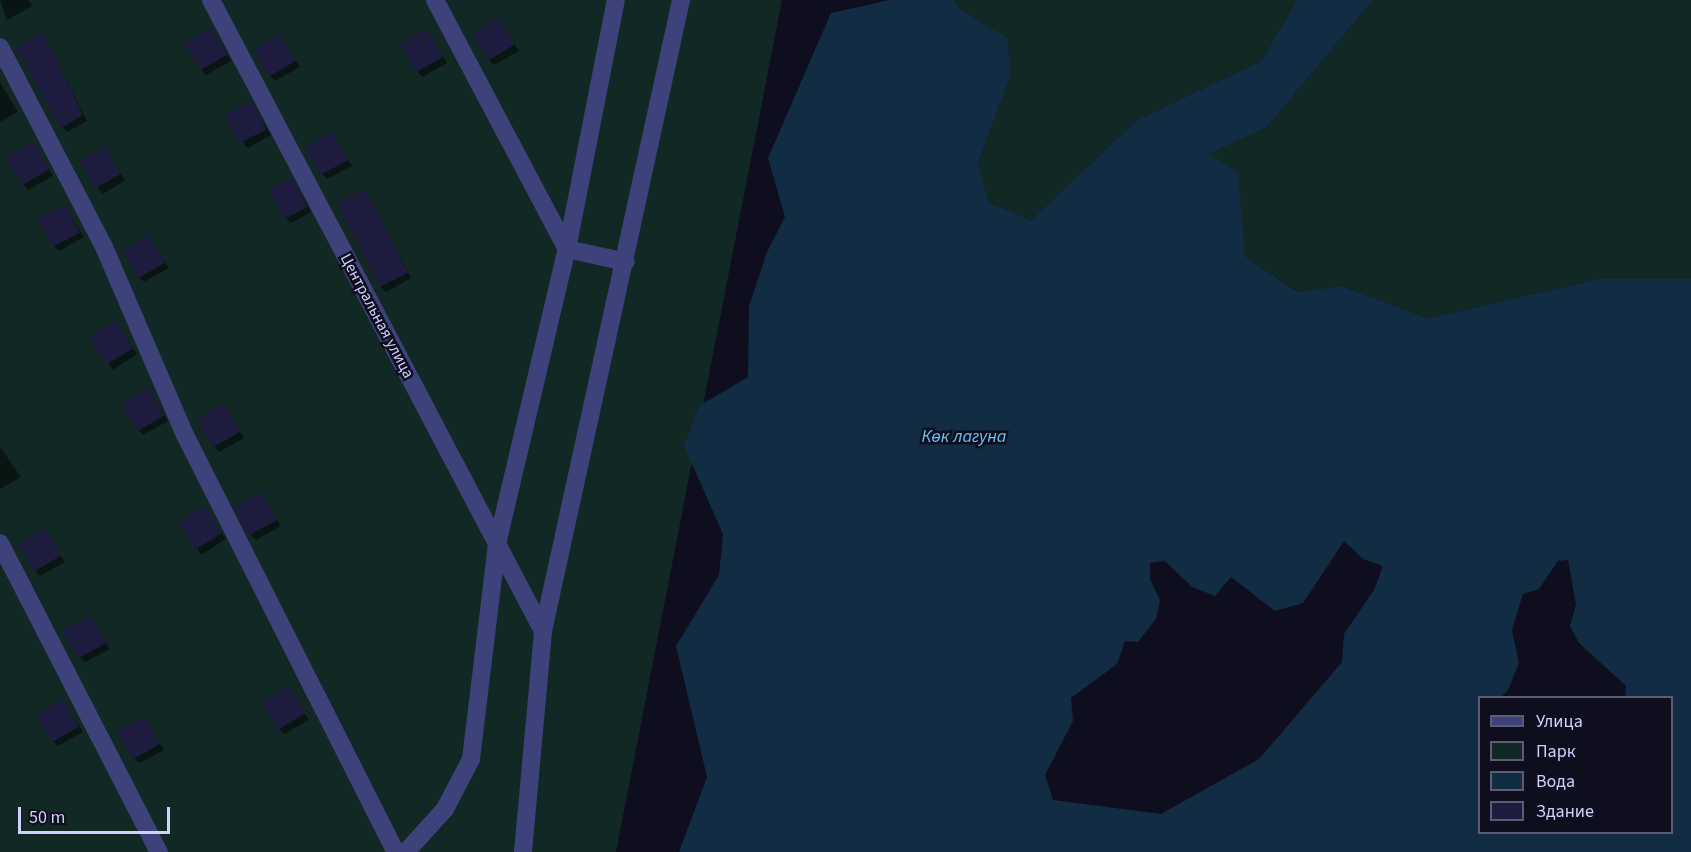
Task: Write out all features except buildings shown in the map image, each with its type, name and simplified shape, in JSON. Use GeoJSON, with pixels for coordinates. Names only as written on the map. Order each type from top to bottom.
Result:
{"type":"FeatureCollection","features":[{"type":"Feature","properties":{"kind":"street","name":"Центральная улица"},"geometry":{"type":"LineString","coordinates":[[211,0],[543,631]]}},
{"type":"Feature","properties":{"kind":"street"},"geometry":{"type":"LineString","coordinates":[[435,0],[567,249],[626,262]]}},
{"type":"Feature","properties":{"kind":"street"},"geometry":{"type":"LineString","coordinates":[[406,852],[445,809],[471,759],[497,544],[567,249],[616,0]]}},
{"type":"Feature","properties":{"kind":"street"},"geometry":{"type":"LineString","coordinates":[[523,852],[543,631],[626,262],[681,0]]}},
{"type":"Feature","properties":{"kind":"street"},"geometry":{"type":"LineString","coordinates":[[0,47],[104,247],[185,435],[396,852]]}},
{"type":"Feature","properties":{"kind":"street"},"geometry":{"type":"LineString","coordinates":[[0,543],[159,852]]}},
{"type":"Feature","properties":{"kind":"green space"},"geometry":{"type":"Polygon","coordinates":[[[0,0],[782,0],[616,852],[0,852],[0,0]]]}},
{"type":"Feature","properties":{"kind":"green space"},"geometry":{"type":"Polygon","coordinates":[[[955,0],[1297,0],[1261,61],[1137,120],[1031,220],[989,203],[978,163],[1010,77],[1008,40],[959,8],[955,0]]]}},
{"type":"Feature","properties":{"kind":"green space"},"geometry":{"type":"Polygon","coordinates":[[[1373,0],[1691,0],[1691,279],[1599,279],[1428,318],[1341,286],[1299,292],[1245,256],[1237,172],[1207,154],[1266,128],[1373,0]]]}},
{"type":"Feature","properties":{"kind":"water","name":"Көк лагуна"},"geometry":{"type":"Polygon","coordinates":[[[890,0],[955,0],[959,8],[1008,39],[1010,77],[978,163],[989,203],[1031,220],[1137,120],[1261,61],[1297,0],[1373,0],[1266,128],[1208,154],[1238,172],[1245,256],[1298,292],[1341,286],[1428,318],[1599,279],[1691,279],[1691,852],[679,852],[707,777],[676,646],[719,575],[723,534],[684,446],[699,406],[748,377],[749,306],[767,252],[785,217],[768,158],[831,13],[890,0]],[[1344,541],[1303,603],[1275,611],[1231,577],[1215,596],[1192,587],[1165,561],[1150,563],[1150,579],[1160,600],[1156,619],[1138,642],[1125,641],[1117,664],[1071,698],[1073,721],[1045,775],[1053,800],[1161,814],[1259,759],[1342,662],[1344,634],[1374,590],[1383,566],[1363,559],[1344,541]]]}}]}
